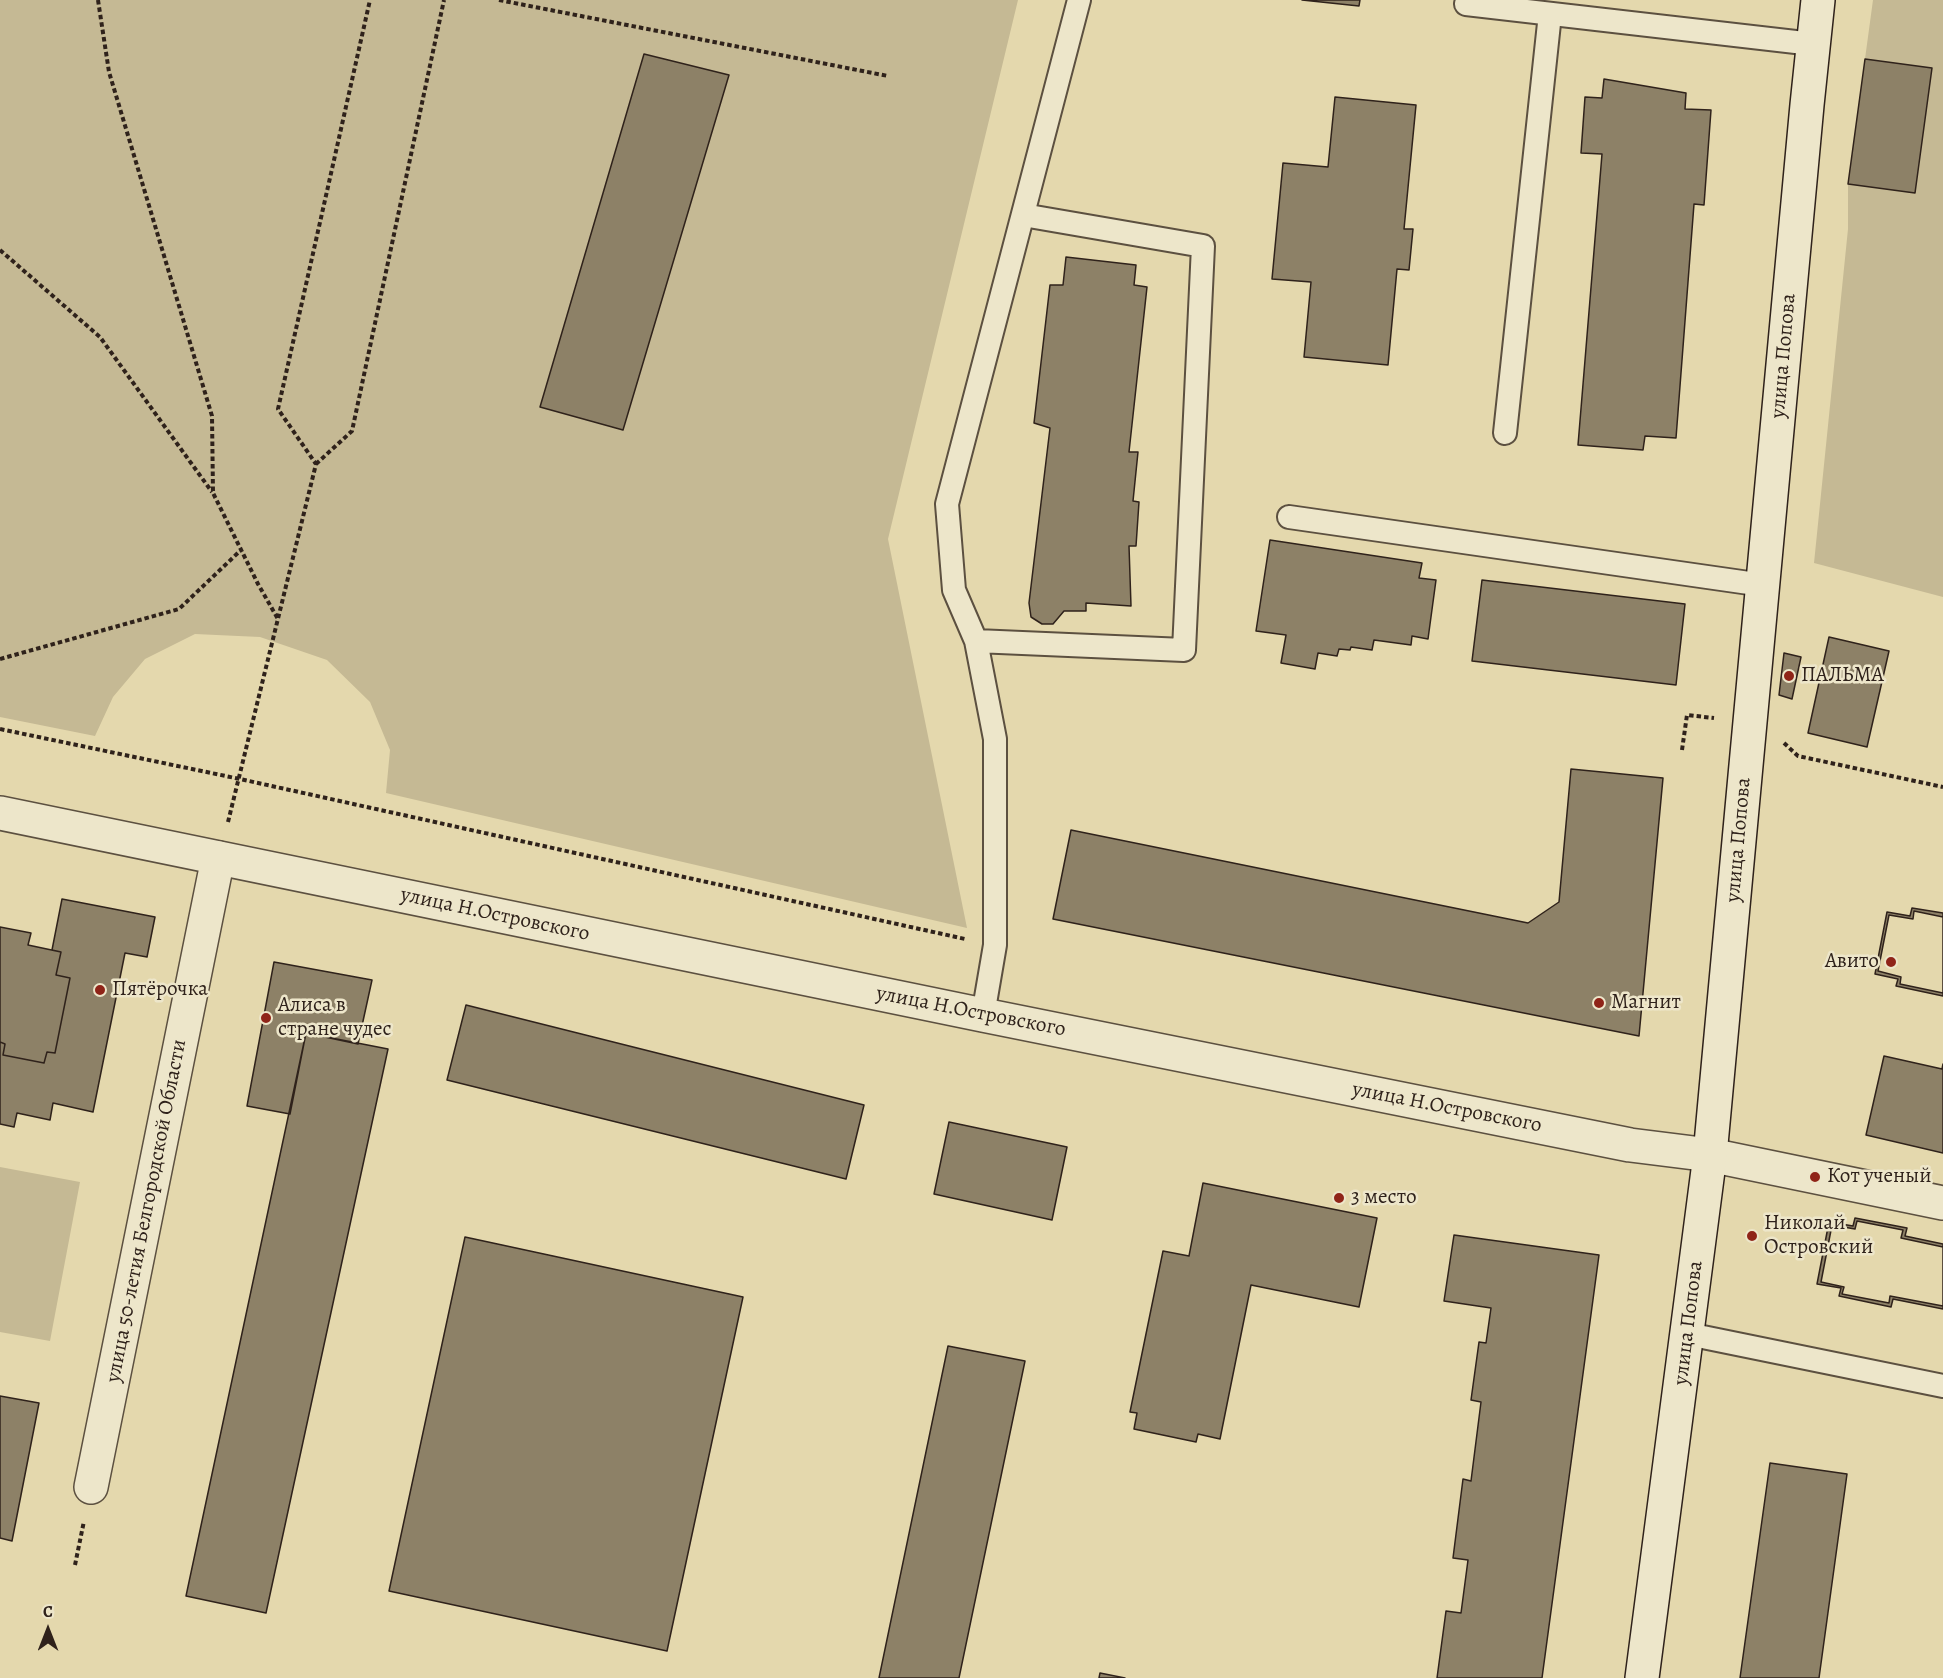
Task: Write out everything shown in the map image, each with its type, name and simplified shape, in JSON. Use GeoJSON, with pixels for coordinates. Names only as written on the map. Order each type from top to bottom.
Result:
{"type":"FeatureCollection","features":[{"type":"Feature","properties":{"kind":"street","name":"улица Попова"},"geometry":{"type":"LineString","coordinates":[[1642,1678],[1710,1155],[1818,0]]}},
{"type":"Feature","properties":{"kind":"street","name":"улица Н.Островского"},"geometry":{"type":"LineString","coordinates":[[0,813],[1630,1145],[1710,1155],[1943,1203]]}},
{"type":"Feature","properties":{"kind":"street","name":"улица 50-летия Белгородской Области"},"geometry":{"type":"LineString","coordinates":[[91,1487],[218,858]]}},
{"type":"Feature","properties":{"kind":"lane"},"geometry":{"type":"LineString","coordinates":[[983,1015],[995,945],[995,739],[976,641],[954,590],[947,504],[1079,0]]}},
{"type":"Feature","properties":{"kind":"lane"},"geometry":{"type":"LineString","coordinates":[[1466,4],[1813,44]]}},
{"type":"Feature","properties":{"kind":"lane"},"geometry":{"type":"LineString","coordinates":[[1505,433],[1550,14]]}},
{"type":"Feature","properties":{"kind":"lane"},"geometry":{"type":"LineString","coordinates":[[976,641],[1184,650],[1203,246],[1023,215]]}},
{"type":"Feature","properties":{"kind":"lane"},"geometry":{"type":"LineString","coordinates":[[1289,517],[1763,585]]}},
{"type":"Feature","properties":{"kind":"lane"},"geometry":{"type":"LineString","coordinates":[[1688,1334],[1943,1386]]}},
{"type":"Feature","properties":{"kind":"path"},"geometry":{"type":"LineString","coordinates":[[98,0],[109,72],[212,416],[213,492]]}},
{"type":"Feature","properties":{"kind":"path"},"geometry":{"type":"LineString","coordinates":[[316,464],[278,409],[370,0]]}},
{"type":"Feature","properties":{"kind":"path"},"geometry":{"type":"LineString","coordinates":[[218,858],[240,779],[316,464],[352,431],[444,0]]}},
{"type":"Feature","properties":{"kind":"path"},"geometry":{"type":"LineString","coordinates":[[499,0],[888,76]]}},
{"type":"Feature","properties":{"kind":"path"},"geometry":{"type":"LineString","coordinates":[[0,250],[100,337],[213,492],[278,620]]}},
{"type":"Feature","properties":{"kind":"path"},"geometry":{"type":"LineString","coordinates":[[0,659],[179,609],[241,550]]}},
{"type":"Feature","properties":{"kind":"path"},"geometry":{"type":"LineString","coordinates":[[1682,750],[1687,715],[1750,723],[1779,724],[1782,740],[1798,756],[1943,787]]}},
{"type":"Feature","properties":{"kind":"path"},"geometry":{"type":"LineString","coordinates":[[0,729],[240,779],[995,945]]}},
{"type":"Feature","properties":{"kind":"path"},"geometry":{"type":"LineString","coordinates":[[75,1565],[91,1487]]}},
{"type":"Feature","properties":{"kind":"shaded area"},"geometry":{"type":"Polygon","coordinates":[[[0,0],[1018,0],[888,539],[967,928],[386,793],[390,750],[370,702],[327,660],[260,637],[195,634],[145,659],[113,697],[95,736],[0,717],[0,0]]]}},
{"type":"Feature","properties":{"kind":"shaded area"},"geometry":{"type":"Polygon","coordinates":[[[1873,0],[1943,0],[1943,597],[1814,563],[1848,229],[1848,184],[1873,0]]]}},
{"type":"Feature","properties":{"kind":"shaded area"},"geometry":{"type":"Polygon","coordinates":[[[0,1167],[80,1182],[50,1341],[0,1332],[0,1167]]]}},
{"type":"Feature","properties":{"kind":"building"},"geometry":{"type":"Polygon","coordinates":[[[1302,0],[1360,0],[1359,6],[1302,0]]]}},
{"type":"Feature","properties":{"kind":"building"},"geometry":{"type":"Polygon","coordinates":[[[644,54],[729,75],[623,430],[540,407],[644,54]]]}},
{"type":"Feature","properties":{"kind":"building"},"geometry":{"type":"Polygon","coordinates":[[[1865,59],[1932,68],[1915,193],[1848,184],[1865,59]]]}},
{"type":"Feature","properties":{"kind":"building"},"geometry":{"type":"Polygon","coordinates":[[[1604,79],[1686,93],[1685,109],[1711,110],[1704,205],[1694,204],[1676,438],[1645,436],[1643,450],[1578,445],[1602,154],[1581,153],[1585,97],[1602,98],[1604,79]]]}},
{"type":"Feature","properties":{"kind":"building"},"geometry":{"type":"Polygon","coordinates":[[[1335,97],[1416,105],[1404,229],[1413,229],[1409,270],[1397,269],[1388,365],[1304,357],[1311,282],[1272,279],[1283,163],[1328,167],[1335,97]]]}},
{"type":"Feature","properties":{"kind":"building"},"geometry":{"type":"Polygon","coordinates":[[[1066,257],[1136,265],[1134,285],[1147,287],[1129,452],[1138,452],[1133,501],[1139,502],[1136,546],[1129,546],[1131,606],[1086,603],[1086,611],[1064,611],[1053,624],[1042,624],[1031,617],[1029,603],[1050,428],[1034,423],[1050,285],[1063,285],[1066,257]]]}},
{"type":"Feature","properties":{"kind":"building"},"geometry":{"type":"Polygon","coordinates":[[[1270,540],[1422,563],[1419,578],[1436,580],[1428,639],[1412,636],[1411,645],[1374,640],[1372,650],[1351,647],[1350,650],[1339,649],[1337,656],[1318,653],[1315,669],[1281,663],[1286,635],[1256,631],[1270,540]]]}},
{"type":"Feature","properties":{"kind":"building"},"geometry":{"type":"Polygon","coordinates":[[[1482,580],[1685,604],[1676,685],[1472,661],[1482,580]]]}},
{"type":"Feature","properties":{"kind":"building"},"geometry":{"type":"Polygon","coordinates":[[[1829,637],[1889,651],[1867,747],[1808,733],[1829,637]]]}},
{"type":"Feature","properties":{"kind":"building","name":"ПАЛЬМА"},"geometry":{"type":"Polygon","coordinates":[[[1784,653],[1801,657],[1792,699],[1779,695],[1784,653]]]}},
{"type":"Feature","properties":{"kind":"building"},"geometry":{"type":"Polygon","coordinates":[[[1571,769],[1663,778],[1639,1036],[1053,919],[1071,830],[1528,923],[1559,902],[1571,769]]]}},
{"type":"Feature","properties":{"kind":"building"},"geometry":{"type":"Polygon","coordinates":[[[62,899],[155,917],[147,957],[125,953],[93,1112],[53,1103],[50,1120],[17,1113],[14,1127],[0,1124],[0,1042],[5,1044],[3,1055],[44,1063],[47,1052],[55,1053],[70,978],[56,975],[61,952],[52,950],[62,899]]]}},
{"type":"Feature","properties":{"kind":"building"},"geometry":{"type":"Polygon","coordinates":[[[1912,908],[1943,913],[1943,996],[1896,986],[1898,979],[1875,974],[1887,912],[1910,916],[1912,908]]]}},
{"type":"Feature","properties":{"kind":"building"},"geometry":{"type":"Polygon","coordinates":[[[1914,911],[1943,917],[1943,993],[1900,984],[1901,977],[1878,971],[1889,915],[1913,919],[1914,911]]]}},
{"type":"Feature","properties":{"kind":"building"},"geometry":{"type":"Polygon","coordinates":[[[0,927],[31,933],[28,945],[61,952],[56,975],[70,978],[55,1053],[47,1052],[44,1063],[3,1055],[5,1044],[0,1042],[0,927]]]}},
{"type":"Feature","properties":{"kind":"building"},"geometry":{"type":"Polygon","coordinates":[[[274,962],[372,980],[358,1044],[306,1033],[290,1114],[247,1106],[274,962]]]}},
{"type":"Feature","properties":{"kind":"building"},"geometry":{"type":"Polygon","coordinates":[[[466,1005],[864,1105],[846,1179],[447,1080],[466,1005]]]}},
{"type":"Feature","properties":{"kind":"building"},"geometry":{"type":"Polygon","coordinates":[[[306,1033],[388,1049],[266,1613],[186,1596],[306,1033]]]}},
{"type":"Feature","properties":{"kind":"building"},"geometry":{"type":"Polygon","coordinates":[[[1884,1056],[1942,1069],[1943,1064],[1943,1153],[1866,1135],[1884,1056]]]}},
{"type":"Feature","properties":{"kind":"building"},"geometry":{"type":"Polygon","coordinates":[[[949,1122],[1067,1147],[1052,1220],[934,1194],[949,1122]]]}},
{"type":"Feature","properties":{"kind":"building"},"geometry":{"type":"Polygon","coordinates":[[[1203,1183],[1377,1218],[1359,1307],[1251,1285],[1220,1439],[1198,1434],[1196,1442],[1134,1429],[1137,1413],[1130,1412],[1163,1251],[1189,1256],[1203,1183]]]}},
{"type":"Feature","properties":{"kind":"building"},"geometry":{"type":"Polygon","coordinates":[[[1855,1218],[1907,1228],[1905,1236],[1943,1244],[1943,1309],[1893,1299],[1891,1307],[1839,1296],[1841,1288],[1817,1284],[1829,1222],[1853,1226],[1855,1218]]]}},
{"type":"Feature","properties":{"kind":"building"},"geometry":{"type":"Polygon","coordinates":[[[1857,1221],[1903,1230],[1901,1238],[1943,1247],[1943,1306],[1890,1296],[1889,1303],[1842,1294],[1844,1287],[1821,1282],[1832,1225],[1855,1229],[1857,1221]]]}},
{"type":"Feature","properties":{"kind":"building"},"geometry":{"type":"Polygon","coordinates":[[[1454,1235],[1599,1255],[1542,1678],[1437,1678],[1446,1611],[1461,1613],[1468,1560],[1453,1558],[1463,1479],[1471,1481],[1481,1402],[1471,1400],[1479,1342],[1486,1343],[1491,1308],[1444,1301],[1454,1235]]]}},
{"type":"Feature","properties":{"kind":"building"},"geometry":{"type":"Polygon","coordinates":[[[465,1237],[743,1297],[667,1651],[389,1591],[465,1237]]]}},
{"type":"Feature","properties":{"kind":"building"},"geometry":{"type":"Polygon","coordinates":[[[948,1346],[1025,1361],[959,1678],[879,1678],[948,1346]]]}},
{"type":"Feature","properties":{"kind":"building"},"geometry":{"type":"Polygon","coordinates":[[[0,1396],[39,1403],[12,1541],[0,1538],[0,1396]]]}},
{"type":"Feature","properties":{"kind":"building"},"geometry":{"type":"Polygon","coordinates":[[[1770,1463],[1847,1474],[1819,1678],[1740,1678],[1770,1463]]]}},
{"type":"Feature","properties":{"kind":"building"},"geometry":{"type":"Polygon","coordinates":[[[1100,1673],[1125,1678],[1099,1678],[1100,1673]]]}},
{"type":"Feature","properties":{"kind":"place","name":"ПАЛЬМА"},"geometry":{"type":"Point","coordinates":[1789,676]}},
{"type":"Feature","properties":{"kind":"place","name":"Авито"},"geometry":{"type":"Point","coordinates":[1891,962]}},
{"type":"Feature","properties":{"kind":"place","name":"Пятёрочка"},"geometry":{"type":"Point","coordinates":[100,990]}},
{"type":"Feature","properties":{"kind":"place","name":"Магнит"},"geometry":{"type":"Point","coordinates":[1599,1003]}},
{"type":"Feature","properties":{"kind":"place","name":"Алиса в стране чудес"},"geometry":{"type":"Point","coordinates":[266,1018]}},
{"type":"Feature","properties":{"kind":"place","name":"Кот ученый"},"geometry":{"type":"Point","coordinates":[1815,1177]}},
{"type":"Feature","properties":{"kind":"place","name":"3 место"},"geometry":{"type":"Point","coordinates":[1339,1198]}},
{"type":"Feature","properties":{"kind":"place","name":"Николай Островский"},"geometry":{"type":"Point","coordinates":[1752,1236]}}]}
